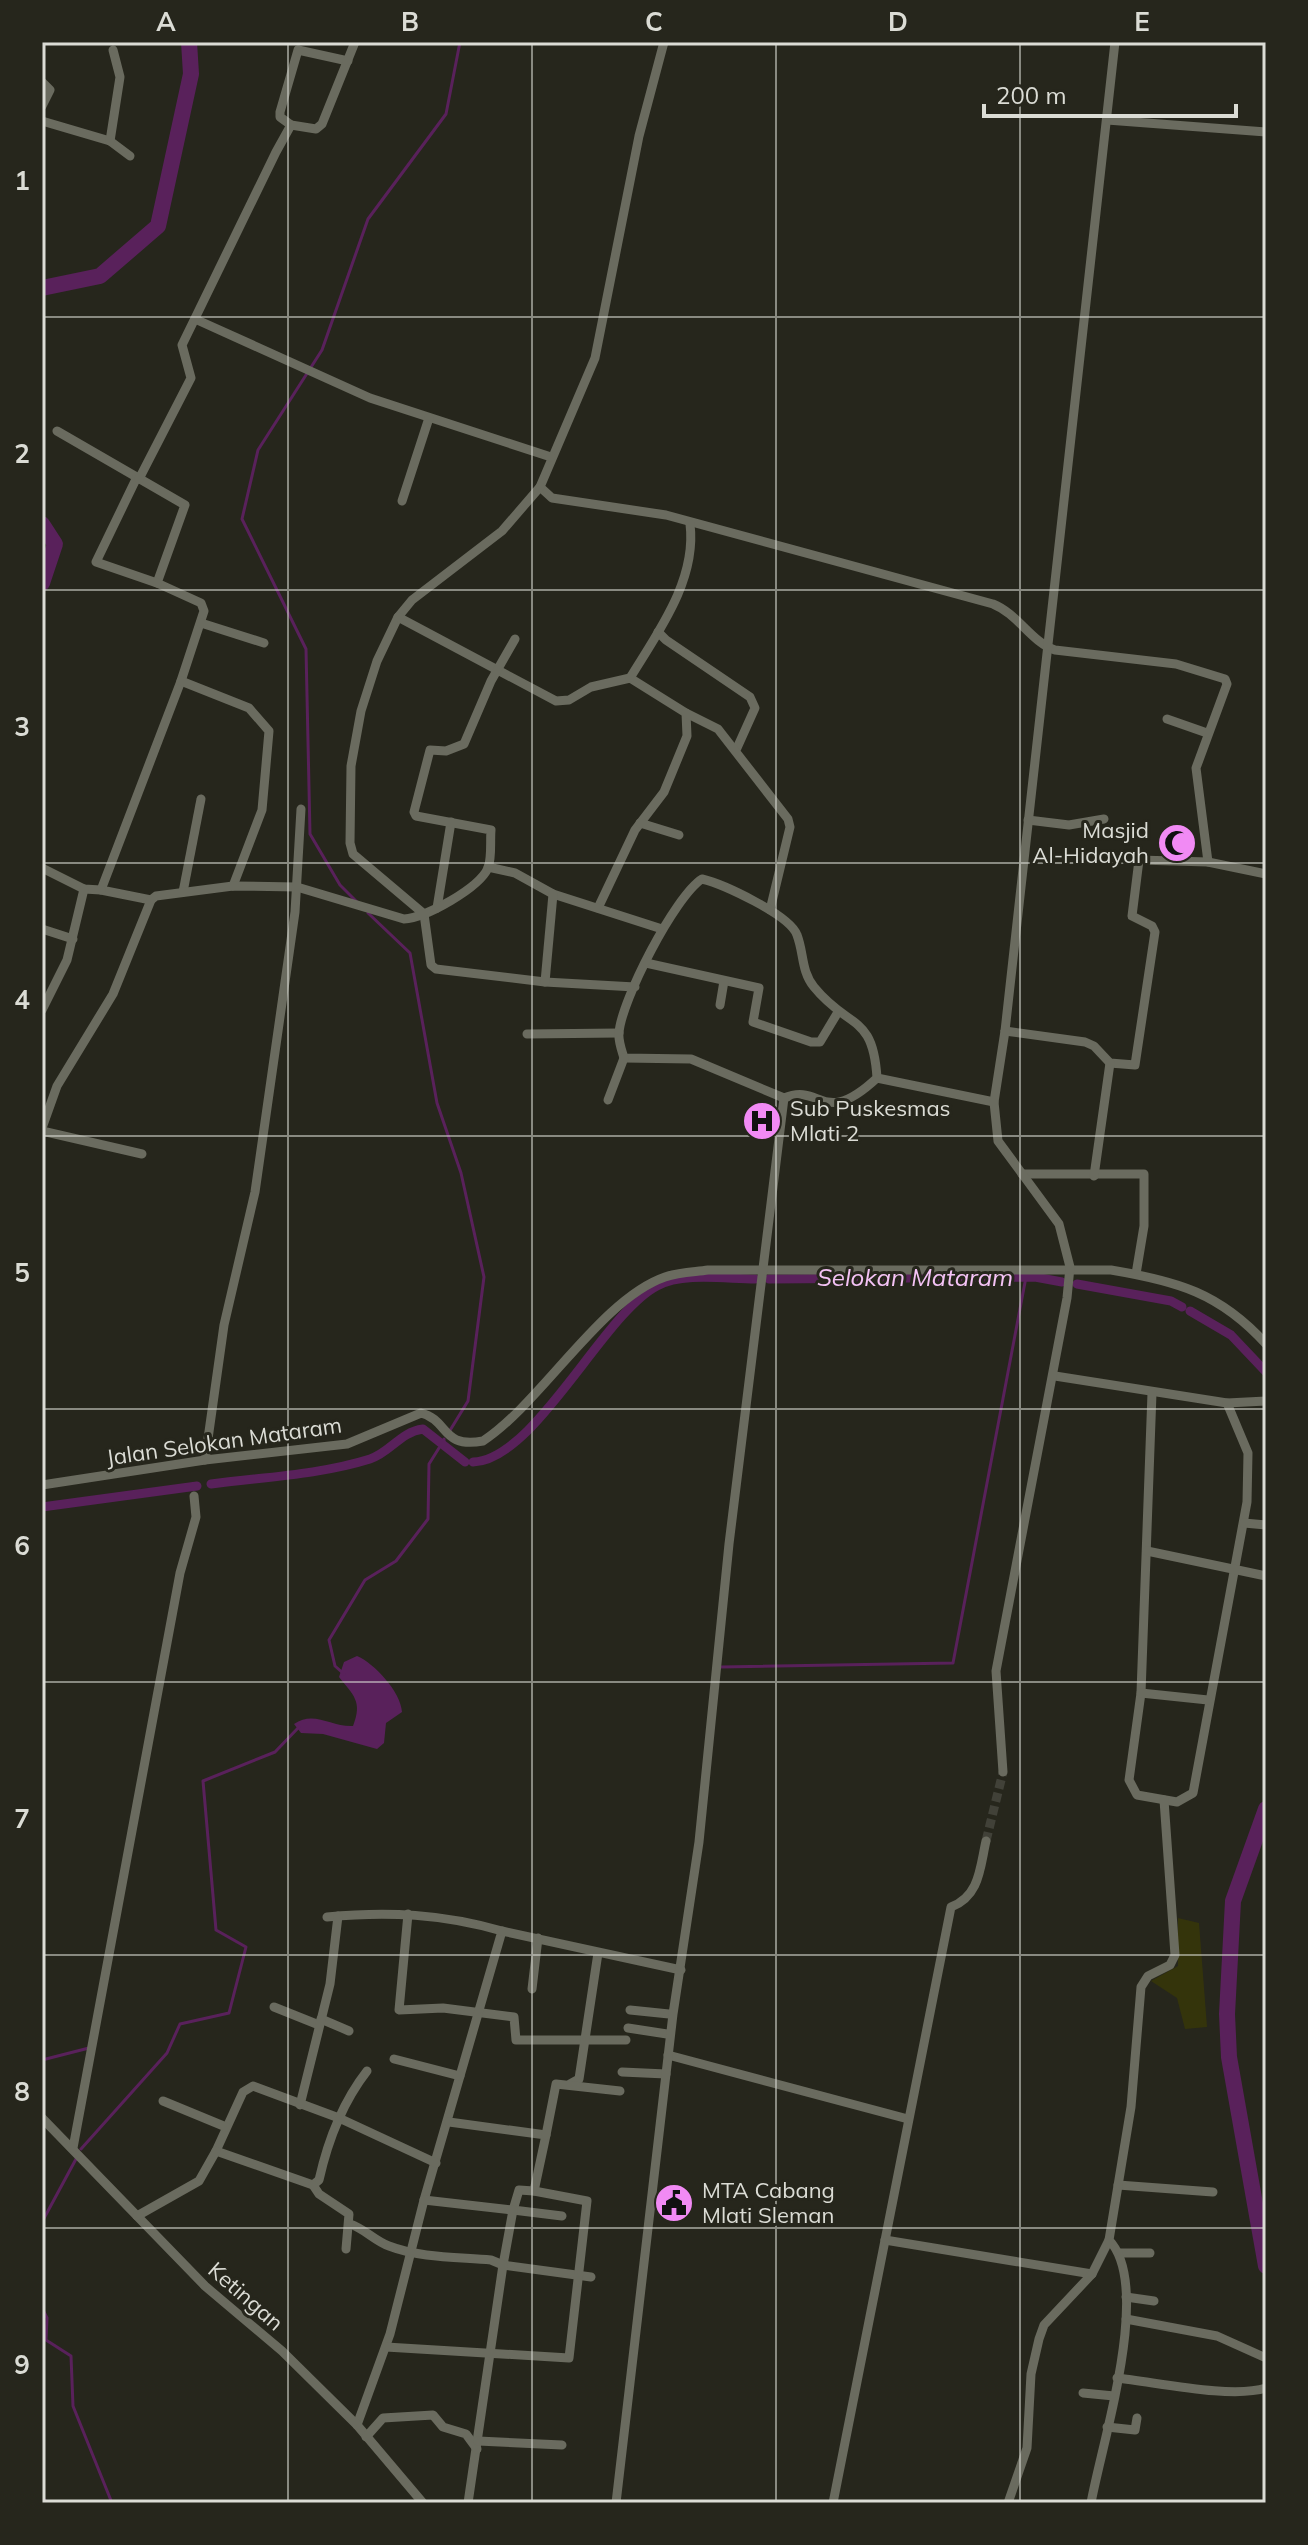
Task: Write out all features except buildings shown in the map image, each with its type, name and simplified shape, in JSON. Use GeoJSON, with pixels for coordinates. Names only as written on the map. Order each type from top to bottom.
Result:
{"type":"FeatureCollection","features":[{"type":"Feature","properties":{"kind":"street"},"geometry":{"type":"LineString","coordinates":[[348,61],[298,50],[280,117],[291,125],[316,129],[322,124],[348,61],[355,42]]}},
{"type":"Feature","properties":{"kind":"street"},"geometry":{"type":"LineString","coordinates":[[635,987],[545,982],[436,969],[431,965],[424,914],[360,862],[350,843],[351,766],[361,711],[377,661],[412,600],[502,531],[540,487],[595,358],[641,124],[664,42]]}},
{"type":"Feature","properties":{"kind":"street"},"geometry":{"type":"LineString","coordinates":[[1003,1772],[996,1671],[1055,1376],[1070,1272],[1059,1224],[998,1141],[994,1102],[1005,1031],[1115,42]]}},
{"type":"Feature","properties":{"kind":"street"},"geometry":{"type":"LineString","coordinates":[[110,141],[120,77],[113,50]]}},
{"type":"Feature","properties":{"kind":"street"},"geometry":{"type":"LineString","coordinates":[[42,82],[50,90],[42,106]]}},
{"type":"Feature","properties":{"kind":"street"},"geometry":{"type":"LineString","coordinates":[[1107,120],[1266,132]]}},
{"type":"Feature","properties":{"kind":"street"},"geometry":{"type":"LineString","coordinates":[[42,121],[110,141],[130,156]]}},
{"type":"Feature","properties":{"kind":"street"},"geometry":{"type":"LineString","coordinates":[[101,890],[181,681],[204,611],[201,603],[157,583],[96,562],[191,378],[182,345],[291,125]]}},
{"type":"Feature","properties":{"kind":"street"},"geometry":{"type":"LineString","coordinates":[[195,319],[370,398],[551,457]]}},
{"type":"Feature","properties":{"kind":"street"},"geometry":{"type":"LineString","coordinates":[[402,501],[429,418]]}},
{"type":"Feature","properties":{"kind":"street"},"geometry":{"type":"LineString","coordinates":[[57,431],[185,505],[157,583]]}},
{"type":"Feature","properties":{"kind":"street"},"geometry":{"type":"LineString","coordinates":[[540,487],[552,498],[666,515],[993,604],[1015,615],[1046,647],[1067,653],[1176,664],[1225,679],[1227,684],[1196,768],[1208,862]]}},
{"type":"Feature","properties":{"kind":"street"},"geometry":{"type":"LineString","coordinates":[[630,678],[658,632],[686,576],[693,543],[690,524]]}},
{"type":"Feature","properties":{"kind":"street"},"geometry":{"type":"LineString","coordinates":[[401,619],[497,672],[562,701],[602,683],[630,678],[718,729],[737,748],[788,819],[790,827],[770,910]]}},
{"type":"Feature","properties":{"kind":"street"},"geometry":{"type":"LineString","coordinates":[[201,623],[264,643]]}},
{"type":"Feature","properties":{"kind":"street"},"geometry":{"type":"LineString","coordinates":[[658,632],[750,697],[755,708],[737,748]]}},
{"type":"Feature","properties":{"kind":"street"},"geometry":{"type":"LineString","coordinates":[[142,1154],[42,1130],[57,1086],[113,994],[151,900],[161,894],[233,886],[297,887],[404,919],[450,902],[488,867],[491,830],[415,815],[430,750],[446,751],[464,744],[515,639]]}},
{"type":"Feature","properties":{"kind":"street"},"geometry":{"type":"LineString","coordinates":[[181,681],[249,708],[269,731],[262,810],[233,886]]}},
{"type":"Feature","properties":{"kind":"street"},"geometry":{"type":"LineString","coordinates":[[598,908],[640,823],[664,792],[687,736],[686,713]]}},
{"type":"Feature","properties":{"kind":"street"},"geometry":{"type":"LineString","coordinates":[[1167,719],[1207,733]]}},
{"type":"Feature","properties":{"kind":"street"},"geometry":{"type":"LineString","coordinates":[[183,892],[201,799]]}},
{"type":"Feature","properties":{"kind":"street"},"geometry":{"type":"LineString","coordinates":[[205,1460],[224,1325],[255,1192],[297,887],[301,809]]}},
{"type":"Feature","properties":{"kind":"street"},"geometry":{"type":"LineString","coordinates":[[1028,820],[1069,825],[1104,819]]}},
{"type":"Feature","properties":{"kind":"street"},"geometry":{"type":"LineString","coordinates":[[437,908],[451,822]]}},
{"type":"Feature","properties":{"kind":"street"},"geometry":{"type":"LineString","coordinates":[[640,823],[679,835]]}},
{"type":"Feature","properties":{"kind":"street"},"geometry":{"type":"LineString","coordinates":[[1005,1031],[1085,1042],[1094,1046],[1110,1063],[1135,1065],[1155,932],[1152,926],[1132,916],[1132,893],[1139,860],[1208,862],[1266,874]]}},
{"type":"Feature","properties":{"kind":"street"},"geometry":{"type":"LineString","coordinates":[[488,867],[515,873],[553,894],[662,929]]}},
{"type":"Feature","properties":{"kind":"street"},"geometry":{"type":"LineString","coordinates":[[42,868],[84,889],[151,900]]}},
{"type":"Feature","properties":{"kind":"street"},"geometry":{"type":"LineString","coordinates":[[608,1100],[624,1058],[619,1033],[635,987],[662,929],[689,889],[702,879],[770,910],[793,928],[807,976],[838,1012],[863,1027],[871,1037],[877,1078]]}},
{"type":"Feature","properties":{"kind":"street"},"geometry":{"type":"LineString","coordinates":[[44,1003],[73,939],[84,889]]}},
{"type":"Feature","properties":{"kind":"street"},"geometry":{"type":"LineString","coordinates":[[545,982],[553,894]]}},
{"type":"Feature","properties":{"kind":"street"},"geometry":{"type":"LineString","coordinates":[[42,929],[73,939]]}},
{"type":"Feature","properties":{"kind":"street"},"geometry":{"type":"LineString","coordinates":[[646,963],[760,989],[752,1014],[753,1022],[811,1042],[820,1042],[838,1012]]}},
{"type":"Feature","properties":{"kind":"street"},"geometry":{"type":"LineString","coordinates":[[720,1005],[724,981]]}},
{"type":"Feature","properties":{"kind":"street"},"geometry":{"type":"LineString","coordinates":[[527,1034],[619,1033]]}},
{"type":"Feature","properties":{"kind":"street"},"geometry":{"type":"LineString","coordinates":[[624,1058],[691,1059],[784,1098],[798,1095],[820,1102],[843,1103],[877,1078],[994,1102]]}},
{"type":"Feature","properties":{"kind":"street"},"geometry":{"type":"LineString","coordinates":[[1094,1176],[1110,1063]]}},
{"type":"Feature","properties":{"kind":"street"},"geometry":{"type":"LineString","coordinates":[[616,2503],[784,1098]]}},
{"type":"Feature","properties":{"kind":"street"},"geometry":{"type":"LineString","coordinates":[[1022,1174],[1145,1175],[1144,1226],[1136,1274]]}},
{"type":"Feature","properties":{"kind":"street","name":"Jalan Selokan Mataram"},"geometry":{"type":"LineString","coordinates":[[42,1485],[205,1460],[347,1444],[421,1413],[431,1417],[452,1440],[467,1444],[483,1441],[611,1316],[649,1285],[685,1273],[1136,1274],[1175,1283],[1212,1297],[1240,1316],[1266,1344]]}},
{"type":"Feature","properties":{"kind":"street"},"geometry":{"type":"LineString","coordinates":[[1055,1376],[1227,1403],[1266,1401]]}},
{"type":"Feature","properties":{"kind":"street"},"geometry":{"type":"LineString","coordinates":[[1152,1393],[1141,1693],[1130,1789],[1137,1795],[1164,1800],[1184,1801],[1193,1793],[1208,1700],[1244,1523],[1248,1453],[1227,1403]]}},
{"type":"Feature","properties":{"kind":"street"},"geometry":{"type":"LineString","coordinates":[[73,2148],[180,1573],[196,1517],[194,1496]]}},
{"type":"Feature","properties":{"kind":"street"},"geometry":{"type":"LineString","coordinates":[[1244,1523],[1266,1525]]}},
{"type":"Feature","properties":{"kind":"street"},"geometry":{"type":"LineString","coordinates":[[1147,1551],[1266,1576]]}},
{"type":"Feature","properties":{"kind":"street"},"geometry":{"type":"LineString","coordinates":[[1141,1693],[1208,1700]]}},
{"type":"Feature","properties":{"kind":"street"},"geometry":{"type":"LineString","coordinates":[[1008,2503],[1027,2448],[1031,2374],[1044,2325],[1092,2274],[1109,2240],[1131,2107],[1141,1987],[1148,1976],[1170,1965],[1175,1955],[1164,1800]]}},
{"type":"Feature","properties":{"kind":"street"},"geometry":{"type":"LineString","coordinates":[[833,2503],[951,1907],[965,1900],[975,1888],[986,1841]]}},
{"type":"Feature","properties":{"kind":"street"},"geometry":{"type":"LineString","coordinates":[[300,2105],[330,1984],[332,1917],[408,1914],[463,1920],[681,1970]]}},
{"type":"Feature","properties":{"kind":"street"},"geometry":{"type":"LineString","coordinates":[[408,1914],[397,2008],[443,2008],[512,2016],[516,2040],[626,2040]]}},
{"type":"Feature","properties":{"kind":"street"},"geometry":{"type":"LineString","coordinates":[[357,2425],[386,2347],[424,2200],[502,1931]]}},
{"type":"Feature","properties":{"kind":"street"},"geometry":{"type":"LineString","coordinates":[[532,1989],[538,1938]]}},
{"type":"Feature","properties":{"kind":"street"},"geometry":{"type":"LineString","coordinates":[[534,2191],[554,2087],[579,2079],[598,1953]]}},
{"type":"Feature","properties":{"kind":"street"},"geometry":{"type":"LineString","coordinates":[[274,2007],[349,2031]]}},
{"type":"Feature","properties":{"kind":"street"},"geometry":{"type":"LineString","coordinates":[[630,2010],[669,2014]]}},
{"type":"Feature","properties":{"kind":"street"},"geometry":{"type":"LineString","coordinates":[[628,2028],[667,2034]]}},
{"type":"Feature","properties":{"kind":"street"},"geometry":{"type":"LineString","coordinates":[[668,2055],[908,2119]]}},
{"type":"Feature","properties":{"kind":"street"},"geometry":{"type":"LineString","coordinates":[[394,2059],[460,2076]]}},
{"type":"Feature","properties":{"kind":"street"},"geometry":{"type":"LineString","coordinates":[[313,2185],[319,2180],[339,2118],[367,2071]]}},
{"type":"Feature","properties":{"kind":"street"},"geometry":{"type":"LineString","coordinates":[[622,2072],[666,2074]]}},
{"type":"Feature","properties":{"kind":"street"},"geometry":{"type":"LineString","coordinates":[[570,2084],[620,2091]]}},
{"type":"Feature","properties":{"kind":"street"},"geometry":{"type":"LineString","coordinates":[[137,2216],[199,2181],[247,2088],[253,2086],[339,2118],[436,2163]]}},
{"type":"Feature","properties":{"kind":"street"},"geometry":{"type":"LineString","coordinates":[[163,2101],[226,2127]]}},
{"type":"Feature","properties":{"kind":"street","name":"Ketingan"},"geometry":{"type":"LineString","coordinates":[[42,2118],[205,2286],[282,2351],[357,2425],[418,2501]]}},
{"type":"Feature","properties":{"kind":"street"},"geometry":{"type":"LineString","coordinates":[[449,2122],[546,2135]]}},
{"type":"Feature","properties":{"kind":"street"},"geometry":{"type":"LineString","coordinates":[[216,2151],[313,2185],[327,2200],[348,2212],[350,2224],[346,2249]]}},
{"type":"Feature","properties":{"kind":"street"},"geometry":{"type":"LineString","coordinates":[[1118,2185],[1213,2192]]}},
{"type":"Feature","properties":{"kind":"street"},"geometry":{"type":"LineString","coordinates":[[386,2347],[490,2354],[567,2360],[586,2277],[587,2201],[519,2190],[503,2265],[490,2354],[478,2445],[468,2503]]}},
{"type":"Feature","properties":{"kind":"street"},"geometry":{"type":"LineString","coordinates":[[424,2200],[562,2216]]}},
{"type":"Feature","properties":{"kind":"street"},"geometry":{"type":"LineString","coordinates":[[350,2224],[371,2232],[385,2245],[411,2253],[491,2260],[503,2265],[586,2277]]}},
{"type":"Feature","properties":{"kind":"street"},"geometry":{"type":"LineString","coordinates":[[885,2240],[1092,2274]]}},
{"type":"Feature","properties":{"kind":"street"},"geometry":{"type":"LineString","coordinates":[[1091,2503],[1114,2396],[1126,2319],[1126,2269],[1120,2253],[1109,2240]]}},
{"type":"Feature","properties":{"kind":"street"},"geometry":{"type":"LineString","coordinates":[[1120,2253],[1150,2253]]}},
{"type":"Feature","properties":{"kind":"street"},"geometry":{"type":"LineString","coordinates":[[1126,2297],[1154,2301]]}},
{"type":"Feature","properties":{"kind":"street"},"geometry":{"type":"LineString","coordinates":[[1126,2319],[1222,2338],[1266,2358]]}},
{"type":"Feature","properties":{"kind":"street"},"geometry":{"type":"LineString","coordinates":[[1117,2378],[1198,2388],[1256,2391],[1266,2388]]}},
{"type":"Feature","properties":{"kind":"street"},"geometry":{"type":"LineString","coordinates":[[1083,2393],[1114,2396]]}},
{"type":"Feature","properties":{"kind":"street"},"geometry":{"type":"LineString","coordinates":[[366,2437],[383,2418],[433,2415],[443,2427],[466,2434],[478,2445],[562,2445]]}},
{"type":"Feature","properties":{"kind":"street"},"geometry":{"type":"LineString","coordinates":[[1107,2427],[1135,2430],[1137,2418]]}},
{"type":"Feature","properties":{"kind":"shaded area"},"geometry":{"type":"Polygon","coordinates":[[[357,1656],[386,1679],[400,1704],[402,1712],[386,1723],[384,1743],[377,1749],[323,1734],[301,1733],[294,1724],[301,1720],[316,1719],[353,1726],[357,1704],[339,1677],[344,1662],[357,1656]]]}},
{"type":"Feature","properties":{"kind":"shaded area"},"geometry":{"type":"Polygon","coordinates":[[[1178,1918],[1199,1923],[1207,2027],[1185,2029],[1177,1998],[1151,1981],[1178,1966],[1178,1918]]]}},
{"type":"Feature","properties":{"kind":"waterway"},"geometry":{"type":"LineString","coordinates":[[42,288],[100,276],[158,226],[191,74],[189,42]]}},
{"type":"Feature","properties":{"kind":"waterway"},"geometry":{"type":"LineString","coordinates":[[357,902],[340,885],[310,834],[306,649],[242,519],[258,450],[322,350],[368,219],[446,114],[460,42]]}},
{"type":"Feature","properties":{"kind":"waterway"},"geometry":{"type":"LineString","coordinates":[[42,524],[55,544],[42,583]]}},
{"type":"Feature","properties":{"kind":"waterway"},"geometry":{"type":"LineString","coordinates":[[368,913],[410,953],[437,1103],[461,1173],[484,1277],[468,1401],[449,1432]]}},
{"type":"Feature","properties":{"kind":"waterway"},"geometry":{"type":"LineString","coordinates":[[721,1667],[953,1663],[1026,1277]]}},
{"type":"Feature","properties":{"kind":"waterway","name":"Selokan Mataram"},"geometry":{"type":"LineString","coordinates":[[769,1279],[1035,1277],[1062,1282]]}},
{"type":"Feature","properties":{"kind":"waterway","name":"Selokan Mataram"},"geometry":{"type":"LineString","coordinates":[[473,1462],[496,1455],[520,1438],[544,1413],[614,1325],[657,1286],[692,1278],[755,1279]]}},
{"type":"Feature","properties":{"kind":"waterway","name":"Selokan Mataram"},"geometry":{"type":"LineString","coordinates":[[1077,1284],[1171,1301],[1182,1307]]}},
{"type":"Feature","properties":{"kind":"waterway","name":"Selokan Mataram"},"geometry":{"type":"LineString","coordinates":[[1190,1311],[1231,1335],[1266,1372]]}},
{"type":"Feature","properties":{"kind":"waterway","name":"Selokan Mataram"},"geometry":{"type":"LineString","coordinates":[[211,1484],[351,1464],[377,1456],[408,1434],[423,1429],[465,1462]]}},
{"type":"Feature","properties":{"kind":"waterway"},"geometry":{"type":"LineString","coordinates":[[344,1674],[335,1666],[329,1640],[365,1580],[396,1561],[428,1519],[429,1464],[439,1448]]}},
{"type":"Feature","properties":{"kind":"waterway","name":"Selokan Mataram"},"geometry":{"type":"LineString","coordinates":[[42,1507],[197,1486]]}},
{"type":"Feature","properties":{"kind":"waterway"},"geometry":{"type":"LineString","coordinates":[[81,2149],[167,2053],[180,2024],[229,2013],[246,1947],[216,1930],[203,1781],[275,1752],[299,1727]]}},
{"type":"Feature","properties":{"kind":"waterway"},"geometry":{"type":"LineString","coordinates":[[1266,1809],[1233,1901],[1227,2014],[1229,2057],[1266,2266]]}},
{"type":"Feature","properties":{"kind":"waterway"},"geometry":{"type":"LineString","coordinates":[[42,2060],[89,2048]]}},
{"type":"Feature","properties":{"kind":"waterway"},"geometry":{"type":"LineString","coordinates":[[42,2222],[76,2159]]}},
{"type":"Feature","properties":{"kind":"waterway"},"geometry":{"type":"LineString","coordinates":[[42,2308],[47,2318],[46,2340],[71,2356],[73,2406],[112,2503]]}},
{"type":"Feature","properties":{"kind":"waterway"},"geometry":{"type":"LineString","coordinates":[[42,2498],[48,2503]]}},
{"type":"Feature","properties":{"kind":"tunnel"},"geometry":{"type":"LineString","coordinates":[[986,1841],[1003,1772]]}},
{"type":"Feature","properties":{"kind":"place","name":"Masjid Al-Hidayah"},"geometry":{"type":"Point","coordinates":[1177,843]}},
{"type":"Feature","properties":{"kind":"place","name":"Sub Puskesmas Mlati 2"},"geometry":{"type":"Point","coordinates":[762,1121]}},
{"type":"Feature","properties":{"kind":"place","name":"MTA Cabang Mlati Sleman"},"geometry":{"type":"Point","coordinates":[674,2203]}}]}
